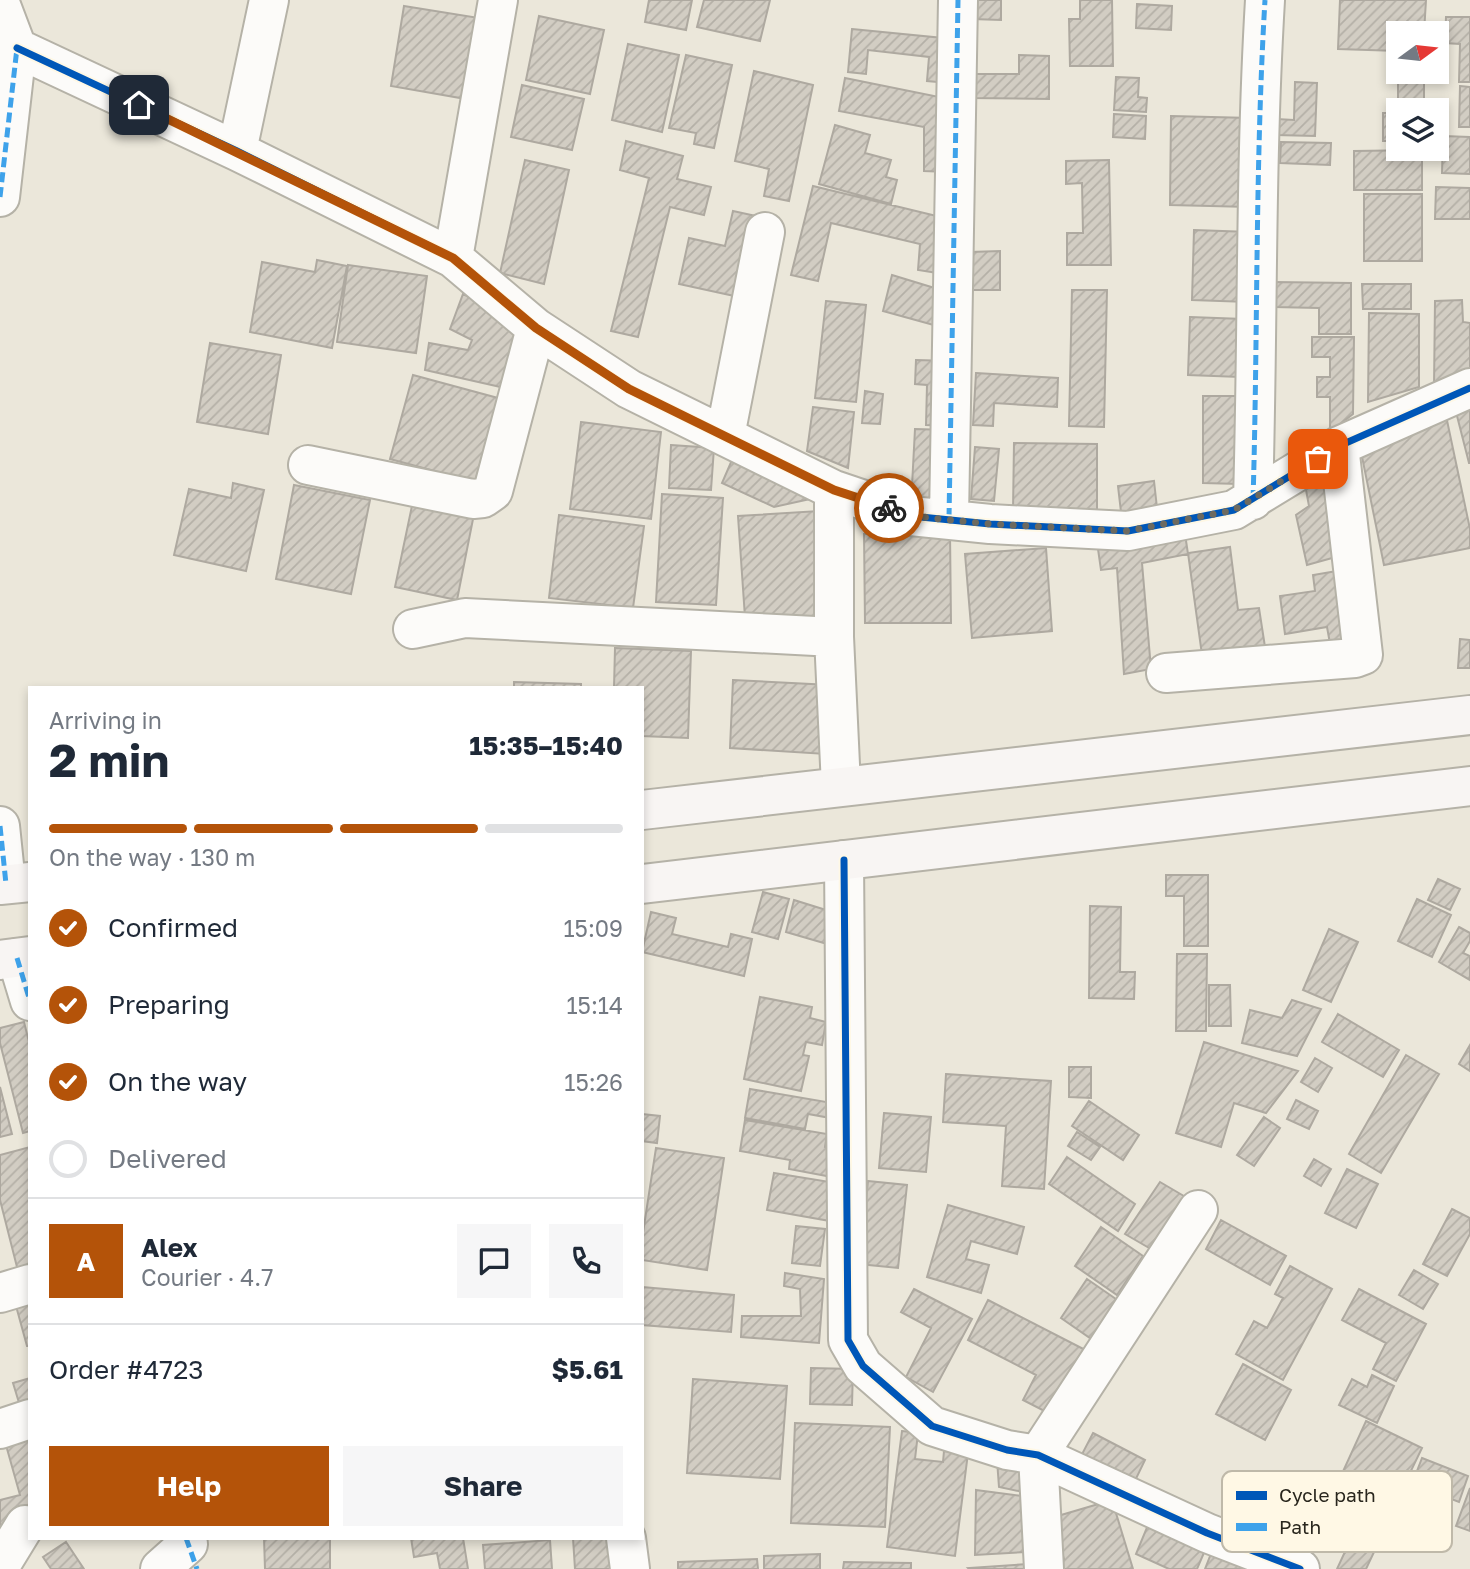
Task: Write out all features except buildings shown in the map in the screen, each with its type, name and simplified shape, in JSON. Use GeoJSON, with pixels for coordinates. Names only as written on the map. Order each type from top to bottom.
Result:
{"type":"FeatureCollection","features":[{"type":"Feature","properties":{"kind":"main road"},"geometry":{"type":"LineString","coordinates":[[644,810],[1470,715]]}},
{"type":"Feature","properties":{"kind":"main road"},"geometry":{"type":"LineString","coordinates":[[644,884],[1470,786]]}},
{"type":"Feature","properties":{"kind":"street"},"geometry":{"type":"LineString","coordinates":[[237,151],[269,0]]}},
{"type":"Feature","properties":{"kind":"street"},"geometry":{"type":"LineString","coordinates":[[453,258],[498,0]]}},
{"type":"Feature","properties":{"kind":"street"},"geometry":{"type":"LineString","coordinates":[[949,518],[958,0]]}},
{"type":"Feature","properties":{"kind":"street"},"geometry":{"type":"LineString","coordinates":[[1253,500],[1259,305],[1257,131],[1265,0]]}},
{"type":"Feature","properties":{"kind":"street"},"geometry":{"type":"LineString","coordinates":[[0,3],[18,48],[0,197]]}},
{"type":"Feature","properties":{"kind":"street"},"geometry":{"type":"LineString","coordinates":[[18,48],[237,151],[453,258],[536,328],[629,389],[834,490],[912,516],[990,524],[1128,531],[1234,510],[1339,446],[1470,388]]}},
{"type":"Feature","properties":{"kind":"street"},"geometry":{"type":"LineString","coordinates":[[725,436],[765,232]]}},
{"type":"Feature","properties":{"kind":"street"},"geometry":{"type":"LineString","coordinates":[[308,465],[472,499],[483,498],[493,491],[536,328]]}},
{"type":"Feature","properties":{"kind":"street"},"geometry":{"type":"LineString","coordinates":[[1166,673],[1355,658],[1363,655],[1339,446]]}},
{"type":"Feature","properties":{"kind":"street"},"geometry":{"type":"LineString","coordinates":[[834,490],[834,637],[841,786]]}},
{"type":"Feature","properties":{"kind":"street"},"geometry":{"type":"LineString","coordinates":[[413,629],[465,618],[834,637]]}},
{"type":"Feature","properties":{"kind":"street"},"geometry":{"type":"LineString","coordinates":[[0,826],[12,884]]}},
{"type":"Feature","properties":{"kind":"street"},"geometry":{"type":"LineString","coordinates":[[844,860],[848,1340],[863,1366],[932,1426],[1007,1450],[1038,1455],[1222,1539]]}},
{"type":"Feature","properties":{"kind":"street"},"geometry":{"type":"LineString","coordinates":[[15,958],[28,994]]}},
{"type":"Feature","properties":{"kind":"street"},"geometry":{"type":"LineString","coordinates":[[1044,1569],[1038,1455],[1198,1210]]}},
{"type":"Feature","properties":{"kind":"street"},"geometry":{"type":"LineString","coordinates":[[0,1293],[28,1285]]}},
{"type":"Feature","properties":{"kind":"street"},"geometry":{"type":"LineString","coordinates":[[0,1429],[28,1420]]}},
{"type":"Feature","properties":{"kind":"street"},"geometry":{"type":"LineString","coordinates":[[0,1566],[25,1525]]}},
{"type":"Feature","properties":{"kind":"street"},"geometry":{"type":"LineString","coordinates":[[626,1540],[630,1569]]}},
{"type":"Feature","properties":{"kind":"street"},"geometry":{"type":"LineString","coordinates":[[160,1569],[190,1550]]}},
{"type":"Feature","properties":{"kind":"street"},"geometry":{"type":"LineString","coordinates":[[1255,1552],[1300,1569]]}},
{"type":"Feature","properties":{"kind":"marked path"},"geometry":{"type":"LineString","coordinates":[[949,518],[958,0]]}},
{"type":"Feature","properties":{"kind":"marked path"},"geometry":{"type":"LineString","coordinates":[[1253,500],[1265,0]]}},
{"type":"Feature","properties":{"kind":"marked path"},"geometry":{"type":"LineString","coordinates":[[0,197],[17,48]]}},
{"type":"Feature","properties":{"kind":"marked path"},"geometry":{"type":"LineString","coordinates":[[0,826],[6,884]]}},
{"type":"Feature","properties":{"kind":"marked path"},"geometry":{"type":"LineString","coordinates":[[17,958],[28,994]]}},
{"type":"Feature","properties":{"kind":"marked path"},"geometry":{"type":"LineString","coordinates":[[187,1540],[197,1569]]}},
{"type":"Feature","properties":{"kind":"cycle path"},"geometry":{"type":"LineString","coordinates":[[17,48],[237,151],[453,258],[536,328],[629,389],[834,490],[911,516],[990,524],[1128,531],[1234,510],[1339,446],[1470,388]]}},
{"type":"Feature","properties":{"kind":"cycle path"},"geometry":{"type":"LineString","coordinates":[[844,860],[848,1340],[863,1366],[932,1426],[1007,1450],[1038,1455],[1222,1539]]}},
{"type":"Feature","properties":{"kind":"cycle path"},"geometry":{"type":"LineString","coordinates":[[1256,1552],[1300,1569]]}},
{"type":"Feature","properties":{"kind":"way so far"},"geometry":{"type":"LineString","coordinates":[[889,508],[912,516],[990,524],[1128,531],[1234,510],[1318,459]]}},
{"type":"Feature","properties":{"kind":"route"},"geometry":{"type":"LineString","coordinates":[[139,105],[237,151],[368,219],[453,258],[536,328],[629,389],[834,490],[889,508]]}}]}
